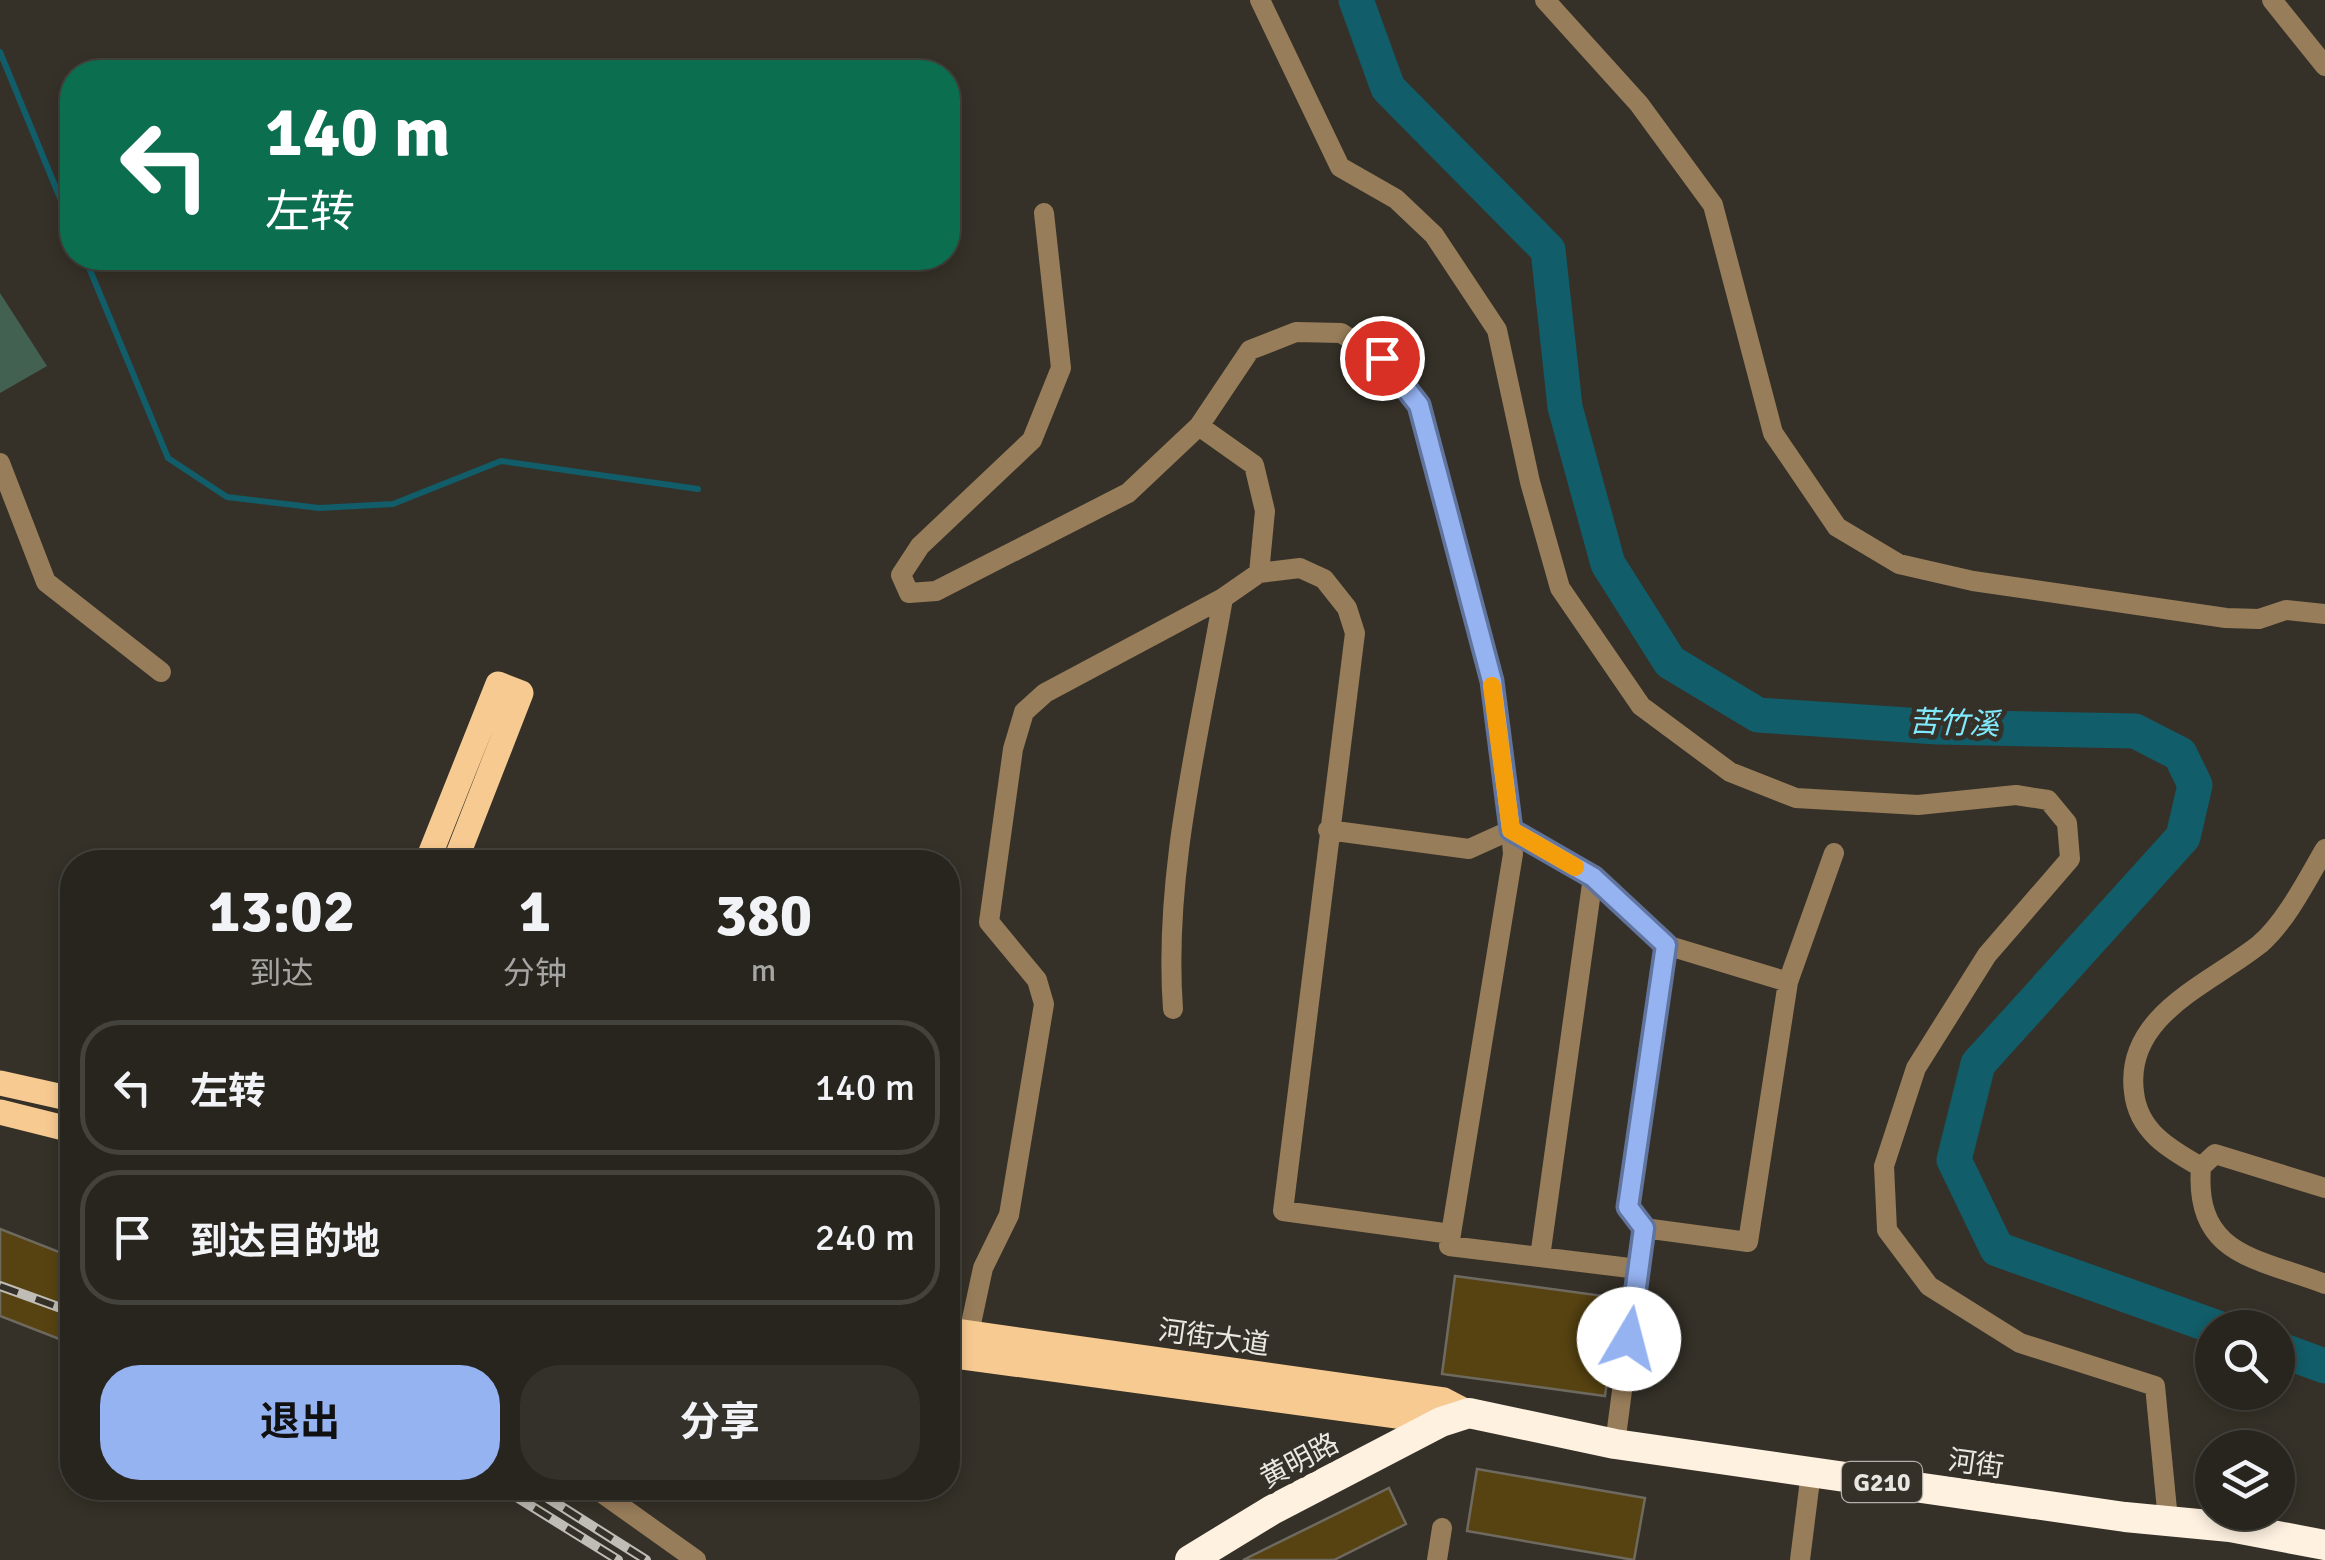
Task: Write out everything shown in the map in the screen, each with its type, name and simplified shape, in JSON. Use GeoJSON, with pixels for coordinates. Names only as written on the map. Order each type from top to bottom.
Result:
{"type":"FeatureCollection","features":[{"type":"Feature","properties":{"kind":"highway","name":"河街"},"geometry":{"type":"LineString","coordinates":[[1455,1418],[2325,1545]]}},
{"type":"Feature","properties":{"kind":"highway","name":"黄明路"},"geometry":{"type":"LineString","coordinates":[[1190,1560],[1272,1510],[1455,1418]]}},
{"type":"Feature","properties":{"kind":"main road"},"geometry":{"type":"LineString","coordinates":[[433,850],[498,684],[521,693],[460,850]]}},
{"type":"Feature","properties":{"kind":"main road"},"geometry":{"type":"LineString","coordinates":[[0,1083],[60,1096]]}},
{"type":"Feature","properties":{"kind":"main road"},"geometry":{"type":"LineString","coordinates":[[0,1112],[60,1127]]}},
{"type":"Feature","properties":{"kind":"main road","name":"河街大道"},"geometry":{"type":"LineString","coordinates":[[960,1331],[1444,1400],[1455,1418]]}},
{"type":"Feature","properties":{"kind":"main road","name":"河街大道"},"geometry":{"type":"LineString","coordinates":[[960,1356],[1455,1418]]}},
{"type":"Feature","properties":{"kind":"street"},"geometry":{"type":"LineString","coordinates":[[1260,0],[1340,168],[1396,199],[1434,235],[1496,330],[1530,482],[1560,588],[1641,706],[1730,772],[1796,798],[1918,805],[2016,796],[2048,800],[2067,822],[2070,859],[1987,955],[1916,1068],[1884,1166],[1888,1230],[1930,1286],[2020,1343],[2154,1386],[2168,1520]]}},
{"type":"Feature","properties":{"kind":"street"},"geometry":{"type":"LineString","coordinates":[[1545,0],[1639,104],[1714,205],[1774,433],[1837,527],[1899,564],[1974,582],[2226,618],[2260,619],[2286,610],[2325,614]]}},
{"type":"Feature","properties":{"kind":"street"},"geometry":{"type":"LineString","coordinates":[[2272,0],[2325,66]]}},
{"type":"Feature","properties":{"kind":"street"},"geometry":{"type":"LineString","coordinates":[[1044,213],[1061,368],[1032,440],[920,546],[901,575],[909,594],[936,590],[1128,493],[1200,426],[1250,350],[1296,332],[1341,333],[1382,358],[1419,405],[1492,681],[1511,830],[1512,854],[1449,1246],[1638,1269]]}},
{"type":"Feature","properties":{"kind":"street"},"geometry":{"type":"LineString","coordinates":[[1200,426],[1254,464],[1265,510],[1259,573]]}},
{"type":"Feature","properties":{"kind":"street"},"geometry":{"type":"LineString","coordinates":[[0,463],[46,582],[161,672]]}},
{"type":"Feature","properties":{"kind":"street"},"geometry":{"type":"LineString","coordinates":[[960,1326],[1010,1215],[1044,1004],[1038,980],[989,922],[1013,749],[1024,712],[1046,694],[1223,598],[1259,573],[1300,568],[1324,578],[1347,608],[1355,633],[1346,732],[1328,830],[1283,1211],[1451,1234]]}},
{"type":"Feature","properties":{"kind":"street"},"geometry":{"type":"LineString","coordinates":[[1173,1009],[1169,948],[1178,864],[1223,598]]}},
{"type":"Feature","properties":{"kind":"street"},"geometry":{"type":"LineString","coordinates":[[1328,830],[1469,849],[1511,830]]}},
{"type":"Feature","properties":{"kind":"street"},"geometry":{"type":"LineString","coordinates":[[1511,830],[1593,877],[1666,945],[1788,982]]}},
{"type":"Feature","properties":{"kind":"street"},"geometry":{"type":"LineString","coordinates":[[2325,849],[2264,941],[2178,1002],[2140,1039],[2132,1079],[2136,1114],[2164,1146],[2325,1188]]}},
{"type":"Feature","properties":{"kind":"street"},"geometry":{"type":"LineString","coordinates":[[1666,945],[1628,1207],[1644,1228],[1748,1242],[1788,982],[1834,854]]}},
{"type":"Feature","properties":{"kind":"street"},"geometry":{"type":"LineString","coordinates":[[1540,1257],[1593,877]]}},
{"type":"Feature","properties":{"kind":"street"},"geometry":{"type":"LineString","coordinates":[[2208,1160],[2198,1201],[2210,1227],[2226,1246],[2325,1284]]}},
{"type":"Feature","properties":{"kind":"street"},"geometry":{"type":"LineString","coordinates":[[1615,1444],[1644,1228]]}},
{"type":"Feature","properties":{"kind":"street"},"geometry":{"type":"LineString","coordinates":[[1800,1560],[1811,1472]]}},
{"type":"Feature","properties":{"kind":"street"},"geometry":{"type":"LineString","coordinates":[[612,1500],[696,1560]]}},
{"type":"Feature","properties":{"kind":"street"},"geometry":{"type":"LineString","coordinates":[[1437,1560],[1442,1528]]}},
{"type":"Feature","properties":{"kind":"green space"},"geometry":{"type":"Polygon","coordinates":[[[0,293],[47,366],[0,393],[0,293]]]}},
{"type":"Feature","properties":{"kind":"building"},"geometry":{"type":"Polygon","coordinates":[[[0,1229],[60,1252],[60,1339],[0,1316],[0,1229]]]}},
{"type":"Feature","properties":{"kind":"building"},"geometry":{"type":"Polygon","coordinates":[[[1455,1276],[1618,1298],[1605,1396],[1442,1374],[1455,1276]]]}},
{"type":"Feature","properties":{"kind":"building"},"geometry":{"type":"Polygon","coordinates":[[[1477,1469],[1645,1498],[1634,1560],[1467,1531],[1477,1469]]]}},
{"type":"Feature","properties":{"kind":"building"},"geometry":{"type":"Polygon","coordinates":[[[1389,1488],[1406,1524],[1334,1560],[1243,1560],[1389,1488]]]}},
{"type":"Feature","properties":{"kind":"waterway","name":"苦竹溪"},"geometry":{"type":"LineString","coordinates":[[1356,0],[1388,88],[1548,250],[1565,407],[1608,564],[1670,662],[1758,715],[1937,727],[2135,731],[2180,754],[2195,785],[2183,837],[1978,1064],[1954,1160],[1997,1249],[2195,1320]]}},
{"type":"Feature","properties":{"kind":"waterway"},"geometry":{"type":"LineString","coordinates":[[0,52],[60,198]]}},
{"type":"Feature","properties":{"kind":"waterway"},"geometry":{"type":"LineString","coordinates":[[90,270],[168,458],[227,497],[319,508],[393,504],[501,461],[698,489]]}},
{"type":"Feature","properties":{"kind":"waterway","name":"苦竹溪"},"geometry":{"type":"LineString","coordinates":[[2295,1355],[2325,1366]]}},
{"type":"Feature","properties":{"kind":"railway"},"geometry":{"type":"LineString","coordinates":[[0,1286],[60,1308]]}},
{"type":"Feature","properties":{"kind":"railway"},"geometry":{"type":"LineString","coordinates":[[521,1500],[618,1560]]}},
{"type":"Feature","properties":{"kind":"railway"},"geometry":{"type":"LineString","coordinates":[[551,1500],[646,1560]]}},
{"type":"Feature","properties":{"kind":"slow traffic"},"geometry":{"type":"LineString","coordinates":[[1492,686],[1511,830],[1575,867]]}},
{"type":"Feature","properties":{"kind":"route"},"geometry":{"type":"LineString","coordinates":[[1382,358],[1419,405],[1492,681],[1511,830],[1593,877],[1666,945],[1628,1207],[1644,1228],[1629,1339]]}}]}
